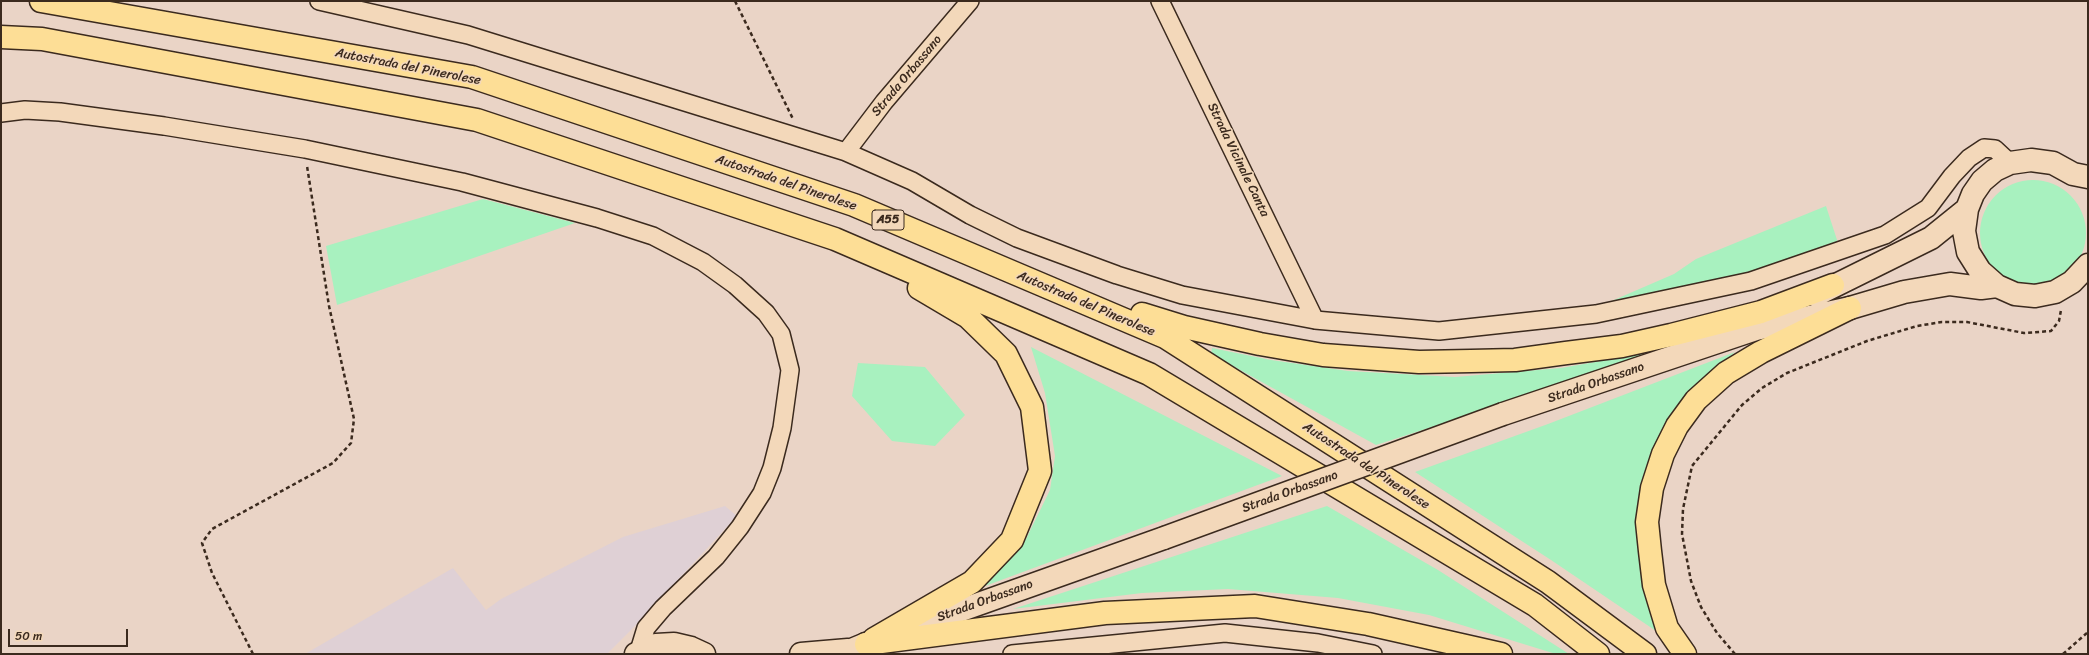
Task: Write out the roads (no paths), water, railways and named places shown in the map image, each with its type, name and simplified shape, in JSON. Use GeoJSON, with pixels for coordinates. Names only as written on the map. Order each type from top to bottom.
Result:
{"type":"FeatureCollection","features":[{"type":"Feature","properties":{"kind":"highway","name":"Autostrada del Pinerolese"},"geometry":{"type":"LineString","coordinates":[[41,1],[472,77],[854,206],[1165,337],[1548,582],[1645,654]]}},
{"type":"Feature","properties":{"kind":"highway"},"geometry":{"type":"LineString","coordinates":[[1,37],[42,39],[477,120],[834,239],[1149,374],[1535,605],[1598,654]]}},
{"type":"Feature","properties":{"kind":"highway"},"geometry":{"type":"LineString","coordinates":[[854,206],[1110,304],[1184,327],[1323,355],[1369,360],[1419,362],[1515,360],[1622,346],[1761,312],[1834,285]]}},
{"type":"Feature","properties":{"kind":"highway"},"geometry":{"type":"LineString","coordinates":[[834,239],[968,317],[1006,354],[1032,407],[1040,471],[1012,540],[972,582],[852,649]]}},
{"type":"Feature","properties":{"kind":"highway"},"geometry":{"type":"LineString","coordinates":[[1684,654],[1667,628],[1654,585],[1650,551],[1647,522],[1652,488],[1663,454],[1677,426],[1696,400],[1726,373],[1761,352],[1850,308]]}},
{"type":"Feature","properties":{"kind":"highway"},"geometry":{"type":"LineString","coordinates":[[852,649],[1105,613],[1255,606],[1368,624],[1501,654]]}},
{"type":"Feature","properties":{"kind":"main road","name":"Strada Orbassano"},"geometry":{"type":"LineString","coordinates":[[2088,190],[2080,175],[2053,163],[2031,160],[2010,163],[1995,170],[1982,180],[1966,209],[1964,231],[1968,252],[1980,271],[1997,286],[2015,294],[2035,296],[2055,292],[2072,282],[2088,265]]}},
{"type":"Feature","properties":{"kind":"main road","name":"Strada Orbassano"},"geometry":{"type":"LineString","coordinates":[[1756,329],[1834,285],[1931,238],[1966,209]]}},
{"type":"Feature","properties":{"kind":"main road","name":"Strada Orbassano"},"geometry":{"type":"LineString","coordinates":[[801,654],[852,649],[1164,538],[1503,414],[1756,329],[1850,308],[1904,292],[1950,284],[1981,288],[1997,286]]}},
{"type":"Feature","properties":{"kind":"main road"},"geometry":{"type":"LineString","coordinates":[[638,653],[656,646],[674,644],[691,648],[704,654]]}},
{"type":"Feature","properties":{"kind":"street"},"geometry":{"type":"LineString","coordinates":[[319,1],[468,34],[846,152],[912,181],[970,215],[1017,238],[1072,259],[1182,295],[1315,320],[1439,331],[1596,314],[1751,281],[1885,235],[1928,208],[1952,176],[1969,158],[1984,148],[1995,149],[2010,163]]}},
{"type":"Feature","properties":{"kind":"street","name":"Strada Orbassano"},"geometry":{"type":"LineString","coordinates":[[846,152],[884,102],[970,1]]}},
{"type":"Feature","properties":{"kind":"street","name":"Strada Vicinale Canta"},"geometry":{"type":"LineString","coordinates":[[1160,1],[1315,320]]}},
{"type":"Feature","properties":{"kind":"street"},"geometry":{"type":"LineString","coordinates":[[1,113],[25,110],[60,112],[164,126],[305,150],[462,182],[597,218],[653,236],[702,262],[735,285],[766,313],[780,334],[790,370],[789,392],[772,468],[762,493],[740,526],[716,556],[663,608],[646,628],[638,653]]}},
{"type":"Feature","properties":{"kind":"street"},"geometry":{"type":"LineString","coordinates":[[1012,654],[1225,633],[1318,642],[1373,654]]}}]}
